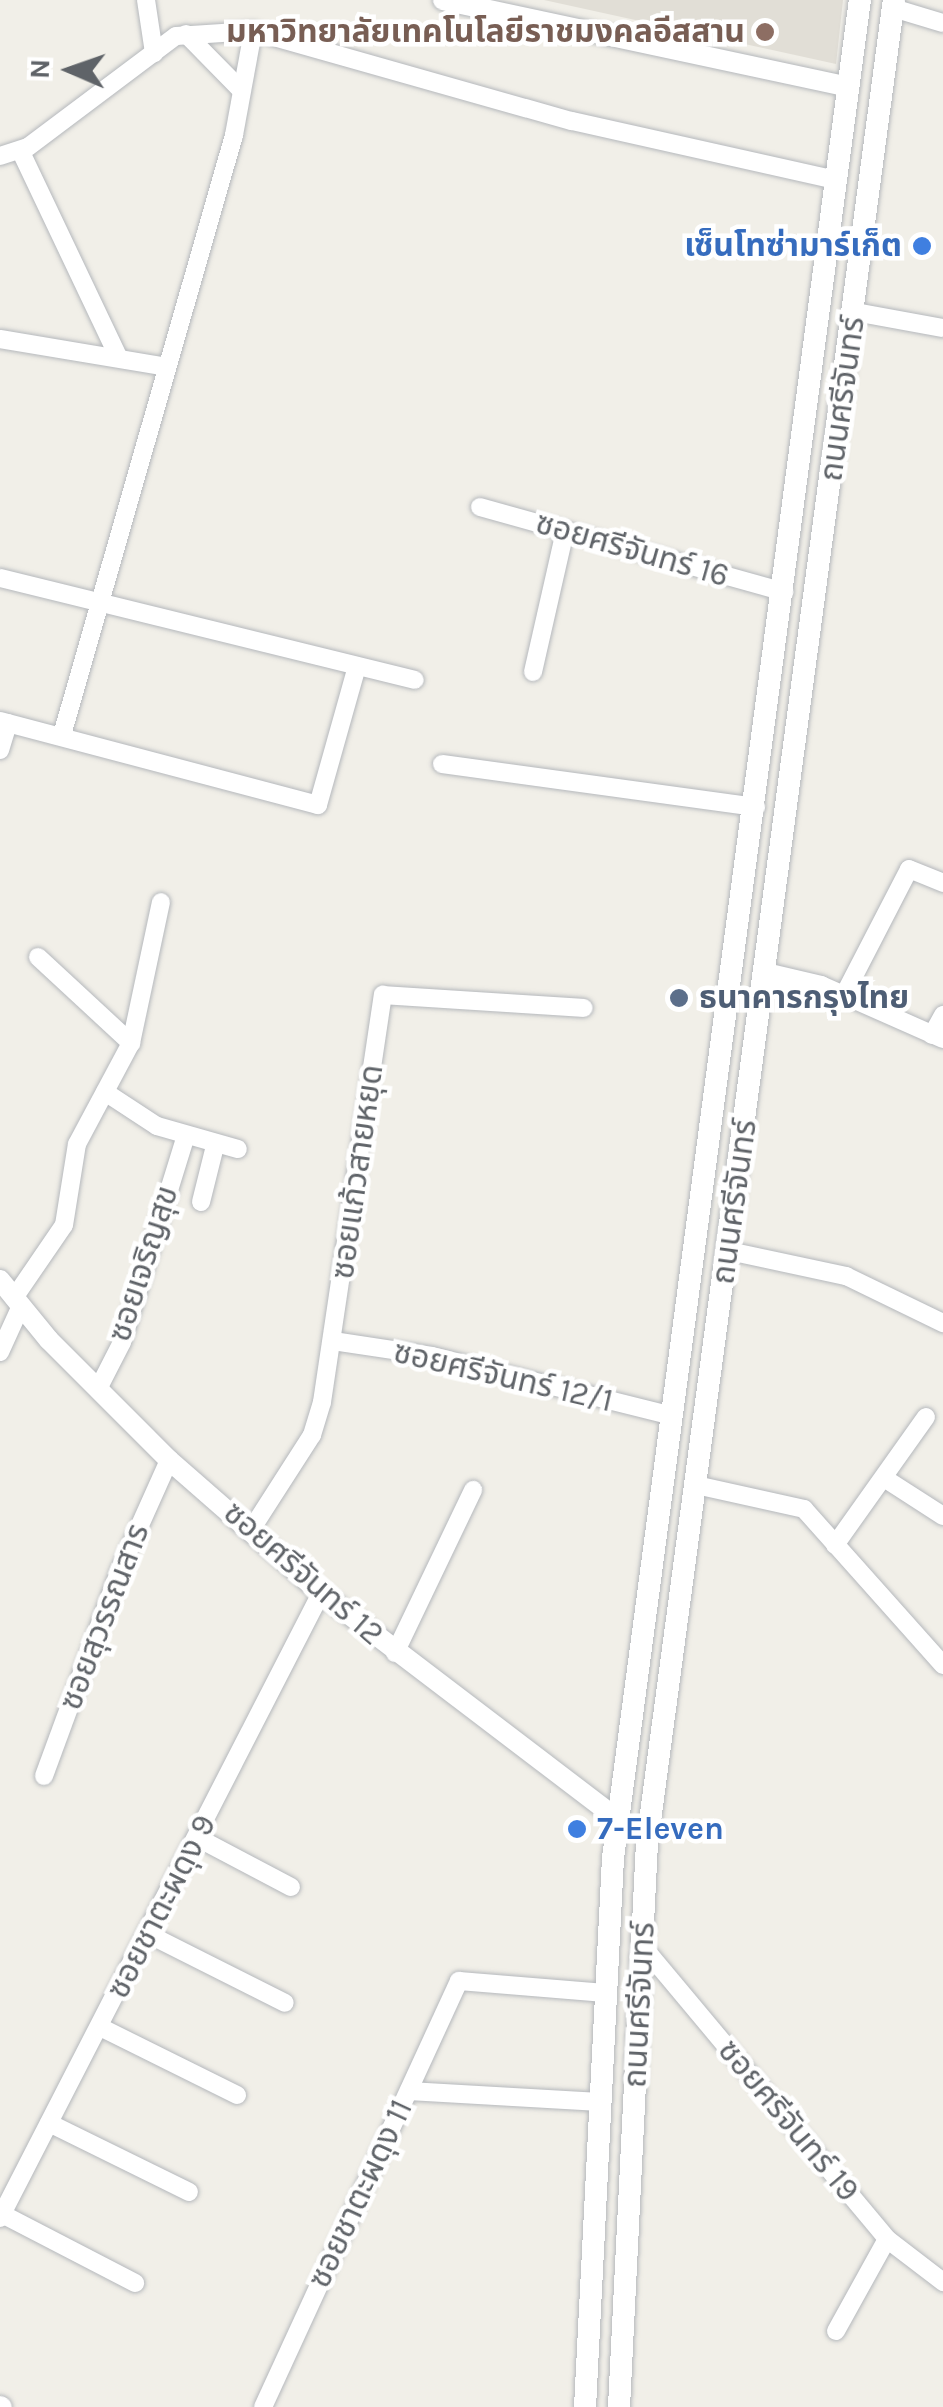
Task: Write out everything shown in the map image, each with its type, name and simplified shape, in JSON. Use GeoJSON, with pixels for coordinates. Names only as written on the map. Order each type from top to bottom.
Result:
{"type":"FeatureCollection","features":[{"type":"Feature","properties":{"kind":"main road","name":"ถนนศรีจันทร์"},"geometry":{"type":"LineString","coordinates":[[585,2407],[618,1819],[756,807],[860,0]]}},
{"type":"Feature","properties":{"kind":"main road","name":"ถนนศรีจันทร์"},"geometry":{"type":"LineString","coordinates":[[618,2407],[650,1832],[894,4]]}},
{"type":"Feature","properties":{"kind":"main road"},"geometry":{"type":"LineString","coordinates":[[836,180],[868,187]]}},
{"type":"Feature","properties":{"kind":"main road"},"geometry":{"type":"LineString","coordinates":[[618,1819],[650,1832]]}},
{"type":"Feature","properties":{"kind":"street"},"geometry":{"type":"LineString","coordinates":[[146,0],[154,53]]}},
{"type":"Feature","properties":{"kind":"street"},"geometry":{"type":"LineString","coordinates":[[443,0],[848,87]]}},
{"type":"Feature","properties":{"kind":"street"},"geometry":{"type":"LineString","coordinates":[[894,4],[943,23]]}},
{"type":"Feature","properties":{"kind":"street"},"geometry":{"type":"LineString","coordinates":[[62,735],[167,367],[241,90],[253,31]]}},
{"type":"Feature","properties":{"kind":"street"},"geometry":{"type":"LineString","coordinates":[[0,156],[21,152],[154,53],[186,34],[253,31],[572,120],[836,180]]}},
{"type":"Feature","properties":{"kind":"street"},"geometry":{"type":"LineString","coordinates":[[186,34],[241,90]]}},
{"type":"Feature","properties":{"kind":"street"},"geometry":{"type":"LineString","coordinates":[[21,152],[117,354]]}},
{"type":"Feature","properties":{"kind":"street"},"geometry":{"type":"LineString","coordinates":[[855,312],[943,328]]}},
{"type":"Feature","properties":{"kind":"street"},"geometry":{"type":"LineString","coordinates":[[0,339],[117,354],[167,367]]}},
{"type":"Feature","properties":{"kind":"street","name":"ซอยศรีจันทร์ 16"},"geometry":{"type":"LineString","coordinates":[[480,508],[784,592]]}},
{"type":"Feature","properties":{"kind":"street"},"geometry":{"type":"LineString","coordinates":[[533,672],[565,531]]}},
{"type":"Feature","properties":{"kind":"street"},"geometry":{"type":"LineString","coordinates":[[0,578],[415,680]]}},
{"type":"Feature","properties":{"kind":"street"},"geometry":{"type":"LineString","coordinates":[[0,750],[4,722],[318,805],[357,666]]}},
{"type":"Feature","properties":{"kind":"street"},"geometry":{"type":"LineString","coordinates":[[442,764],[756,807]]}},
{"type":"Feature","properties":{"kind":"street"},"geometry":{"type":"LineString","coordinates":[[836,997],[910,869],[943,883]]}},
{"type":"Feature","properties":{"kind":"street"},"geometry":{"type":"LineString","coordinates":[[0,1352],[4,1331],[18,1302],[64,1225],[77,1144],[132,1043],[162,902]]}},
{"type":"Feature","properties":{"kind":"street"},"geometry":{"type":"LineString","coordinates":[[38,958],[132,1043]]}},
{"type":"Feature","properties":{"kind":"street"},"geometry":{"type":"LineString","coordinates":[[766,978],[821,985],[836,997],[938,1037],[943,1015]]}},
{"type":"Feature","properties":{"kind":"street","name":"ซอยแก้วสายหยุด"},"geometry":{"type":"LineString","coordinates":[[250,1530],[312,1435],[333,1341],[383,995],[584,1008]]}},
{"type":"Feature","properties":{"kind":"street"},"geometry":{"type":"LineString","coordinates":[[105,1092],[184,1138],[238,1148]]}},
{"type":"Feature","properties":{"kind":"street","name":"ซอยเจริญสุข"},"geometry":{"type":"LineString","coordinates":[[98,1388],[122,1342],[184,1138]]}},
{"type":"Feature","properties":{"kind":"street"},"geometry":{"type":"LineString","coordinates":[[201,1202],[215,1146]]}},
{"type":"Feature","properties":{"kind":"street"},"geometry":{"type":"LineString","coordinates":[[729,1251],[846,1276],[943,1323]]}},
{"type":"Feature","properties":{"kind":"street","name":"ซอยศรีจันทร์ 12"},"geometry":{"type":"LineString","coordinates":[[0,1280],[169,1460],[321,1593],[618,1819]]}},
{"type":"Feature","properties":{"kind":"street","name":"ซอยศรีจันทร์ 12/1"},"geometry":{"type":"LineString","coordinates":[[333,1341],[432,1356],[673,1416]]}},
{"type":"Feature","properties":{"kind":"street"},"geometry":{"type":"LineString","coordinates":[[835,1545],[926,1418]]}},
{"type":"Feature","properties":{"kind":"street","name":"ซอยสุวรรณสาร"},"geometry":{"type":"LineString","coordinates":[[44,1776],[119,1572],[169,1460]]}},
{"type":"Feature","properties":{"kind":"street"},"geometry":{"type":"LineString","coordinates":[[884,1478],[943,1516]]}},
{"type":"Feature","properties":{"kind":"street"},"geometry":{"type":"LineString","coordinates":[[696,1485],[804,1509],[943,1665]]}},
{"type":"Feature","properties":{"kind":"street"},"geometry":{"type":"LineString","coordinates":[[395,1653],[472,1490]]}},
{"type":"Feature","properties":{"kind":"street","name":"ซอยชาตะผดุง 9"},"geometry":{"type":"LineString","coordinates":[[1,2216],[321,1593]]}},
{"type":"Feature","properties":{"kind":"street"},"geometry":{"type":"LineString","coordinates":[[198,1838],[292,1887]]}},
{"type":"Feature","properties":{"kind":"street"},"geometry":{"type":"LineString","coordinates":[[148,1934],[285,2003]]}},
{"type":"Feature","properties":{"kind":"street","name":"ซอยศรีจันทร์ 19"},"geometry":{"type":"LineString","coordinates":[[644,1948],[887,2239],[943,2282]]}},
{"type":"Feature","properties":{"kind":"street","name":"ซอยชาตะผดุง 11"},"geometry":{"type":"LineString","coordinates":[[263,2407],[459,1981],[606,1993]]}},
{"type":"Feature","properties":{"kind":"street"},"geometry":{"type":"LineString","coordinates":[[100,2027],[237,2095]]}},
{"type":"Feature","properties":{"kind":"street"},"geometry":{"type":"LineString","coordinates":[[409,2091],[600,2102]]}},
{"type":"Feature","properties":{"kind":"street"},"geometry":{"type":"LineString","coordinates":[[49,2123],[189,2192]]}},
{"type":"Feature","properties":{"kind":"street"},"geometry":{"type":"LineString","coordinates":[[1,2216],[135,2282]]}},
{"type":"Feature","properties":{"kind":"street"},"geometry":{"type":"LineString","coordinates":[[836,2331],[887,2239]]}},
{"type":"Feature","properties":{"kind":"shaded area","name":"มหาวิทยาลัยเทคโนโลยีราชมงคลอีสสาน"},"geometry":{"type":"Polygon","coordinates":[[[544,0],[843,0],[836,64],[544,0]]]}},
{"type":"Feature","properties":{"kind":"place","name":"มหาวิทยาลัยเทคโนโลยีราชมงคลอีสสาน"},"geometry":{"type":"Point","coordinates":[765,32]}},
{"type":"Feature","properties":{"kind":"place","name":"เซ็นโทซ่ามาร์เก็ต"},"geometry":{"type":"Point","coordinates":[922,246]}},
{"type":"Feature","properties":{"kind":"place","name":"ธนาคารกรุงไทย"},"geometry":{"type":"Point","coordinates":[679,998]}},
{"type":"Feature","properties":{"kind":"place","name":"7-Eleven"},"geometry":{"type":"Point","coordinates":[577,1829]}}]}
